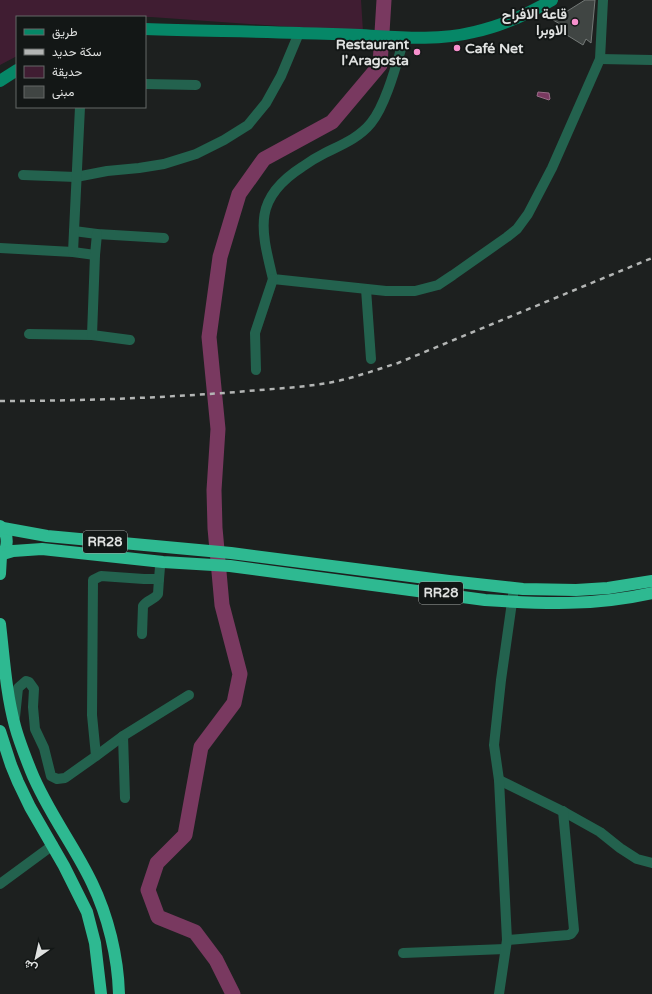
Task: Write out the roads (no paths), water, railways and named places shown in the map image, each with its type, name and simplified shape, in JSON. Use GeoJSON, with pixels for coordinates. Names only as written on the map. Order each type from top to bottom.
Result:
{"type":"FeatureCollection","features":[{"type":"Feature","properties":{"kind":"highway","name":"RR28"},"geometry":{"type":"LineString","coordinates":[[2,527],[47,536],[232,553],[514,588],[547,590],[608,588],[652,581]]}},
{"type":"Feature","properties":{"kind":"highway","name":"RR28"},"geometry":{"type":"LineString","coordinates":[[1,556],[6,545],[6,535],[2,527]]}},
{"type":"Feature","properties":{"kind":"highway","name":"RR28"},"geometry":{"type":"LineString","coordinates":[[1,556],[13,551],[42,549],[163,562],[230,566],[485,600],[512,602],[574,603],[605,601],[652,593]]}},
{"type":"Feature","properties":{"kind":"highway"},"geometry":{"type":"LineString","coordinates":[[0,574],[1,556]]}},
{"type":"Feature","properties":{"kind":"highway"},"geometry":{"type":"LineString","coordinates":[[0,624],[10,701],[15,725],[31,773],[92,883],[103,908],[112,941],[119,994]]}},
{"type":"Feature","properties":{"kind":"highway"},"geometry":{"type":"LineString","coordinates":[[0,731],[18,782],[53,845],[87,912],[95,943],[101,994]]}},
{"type":"Feature","properties":{"kind":"street"},"geometry":{"type":"LineString","coordinates":[[146,29],[299,33],[399,38],[442,37],[474,32],[503,23],[535,10],[552,0]]}},
{"type":"Feature","properties":{"kind":"street"},"geometry":{"type":"LineString","coordinates":[[273,279],[386,291],[415,291],[438,285],[453,276],[517,229],[528,214],[552,168],[600,59],[603,0]]}},
{"type":"Feature","properties":{"kind":"street"},"geometry":{"type":"LineString","coordinates":[[23,175],[76,177],[107,171],[164,164],[196,154],[248,125],[266,103],[281,76],[299,33]]}},
{"type":"Feature","properties":{"kind":"street"},"geometry":{"type":"LineString","coordinates":[[256,370],[255,333],[273,279],[267,253],[264,223],[265,209],[270,197],[275,189],[288,176],[322,155],[350,141],[371,124],[380,108],[399,38]]}},
{"type":"Feature","properties":{"kind":"street"},"geometry":{"type":"LineString","coordinates":[[600,59],[652,60]]}},
{"type":"Feature","properties":{"kind":"street"},"geometry":{"type":"LineString","coordinates":[[0,81],[16,71]]}},
{"type":"Feature","properties":{"kind":"street"},"geometry":{"type":"LineString","coordinates":[[146,84],[196,85]]}},
{"type":"Feature","properties":{"kind":"street"},"geometry":{"type":"LineString","coordinates":[[73,252],[80,108]]}},
{"type":"Feature","properties":{"kind":"street"},"geometry":{"type":"LineString","coordinates":[[74,230],[97,234],[164,238]]}},
{"type":"Feature","properties":{"kind":"street"},"geometry":{"type":"LineString","coordinates":[[92,334],[97,234]]}},
{"type":"Feature","properties":{"kind":"street"},"geometry":{"type":"LineString","coordinates":[[0,248],[73,252],[95,255]]}},
{"type":"Feature","properties":{"kind":"street"},"geometry":{"type":"LineString","coordinates":[[366,289],[371,359]]}},
{"type":"Feature","properties":{"kind":"street"},"geometry":{"type":"LineString","coordinates":[[29,334],[92,334],[130,340]]}},
{"type":"Feature","properties":{"kind":"street"},"geometry":{"type":"LineString","coordinates":[[142,634],[143,606],[146,602],[158,594],[160,567],[163,562]]}},
{"type":"Feature","properties":{"kind":"street"},"geometry":{"type":"LineString","coordinates":[[96,756],[92,716],[93,580],[96,577],[101,576],[144,580],[159,579]]}},
{"type":"Feature","properties":{"kind":"street"},"geometry":{"type":"LineString","coordinates":[[499,994],[506,944],[499,780],[494,745],[501,680],[514,588]]}},
{"type":"Feature","properties":{"kind":"street"},"geometry":{"type":"LineString","coordinates":[[15,725],[18,688],[26,681],[29,682],[34,689],[33,707],[35,729],[44,748],[51,776],[57,779],[65,778],[123,736],[190,695]]}},
{"type":"Feature","properties":{"kind":"street"},"geometry":{"type":"LineString","coordinates":[[123,736],[125,798]]}},
{"type":"Feature","properties":{"kind":"street"},"geometry":{"type":"LineString","coordinates":[[499,780],[563,811],[600,832],[637,859],[652,863]]}},
{"type":"Feature","properties":{"kind":"street"},"geometry":{"type":"LineString","coordinates":[[402,953],[506,944],[568,936],[571,934],[574,930],[563,811]]}},
{"type":"Feature","properties":{"kind":"street"},"geometry":{"type":"LineString","coordinates":[[0,884],[53,845]]}},
{"type":"Feature","properties":{"kind":"waterway"},"geometry":{"type":"LineString","coordinates":[[233,994],[216,960],[195,932],[158,917],[148,890],[157,863],[185,835],[201,747],[234,703],[240,674],[222,605],[215,528],[214,490],[218,429],[209,337],[220,257],[239,194],[264,159],[332,122],[380,65],[384,0]]}},
{"type":"Feature","properties":{"kind":"railway"},"geometry":{"type":"LineString","coordinates":[[0,401],[89,400],[178,396],[317,385],[337,381],[398,363],[652,258]]}},
{"type":"Feature","properties":{"kind":"place","name":"قاعة الافراح الاوبرا"},"geometry":{"type":"Point","coordinates":[575,22]}},
{"type":"Feature","properties":{"kind":"place","name":"Café Net"},"geometry":{"type":"Point","coordinates":[457,48]}},
{"type":"Feature","properties":{"kind":"place","name":"Restaurant l'Aragosta"},"geometry":{"type":"Point","coordinates":[417,52]}}]}
